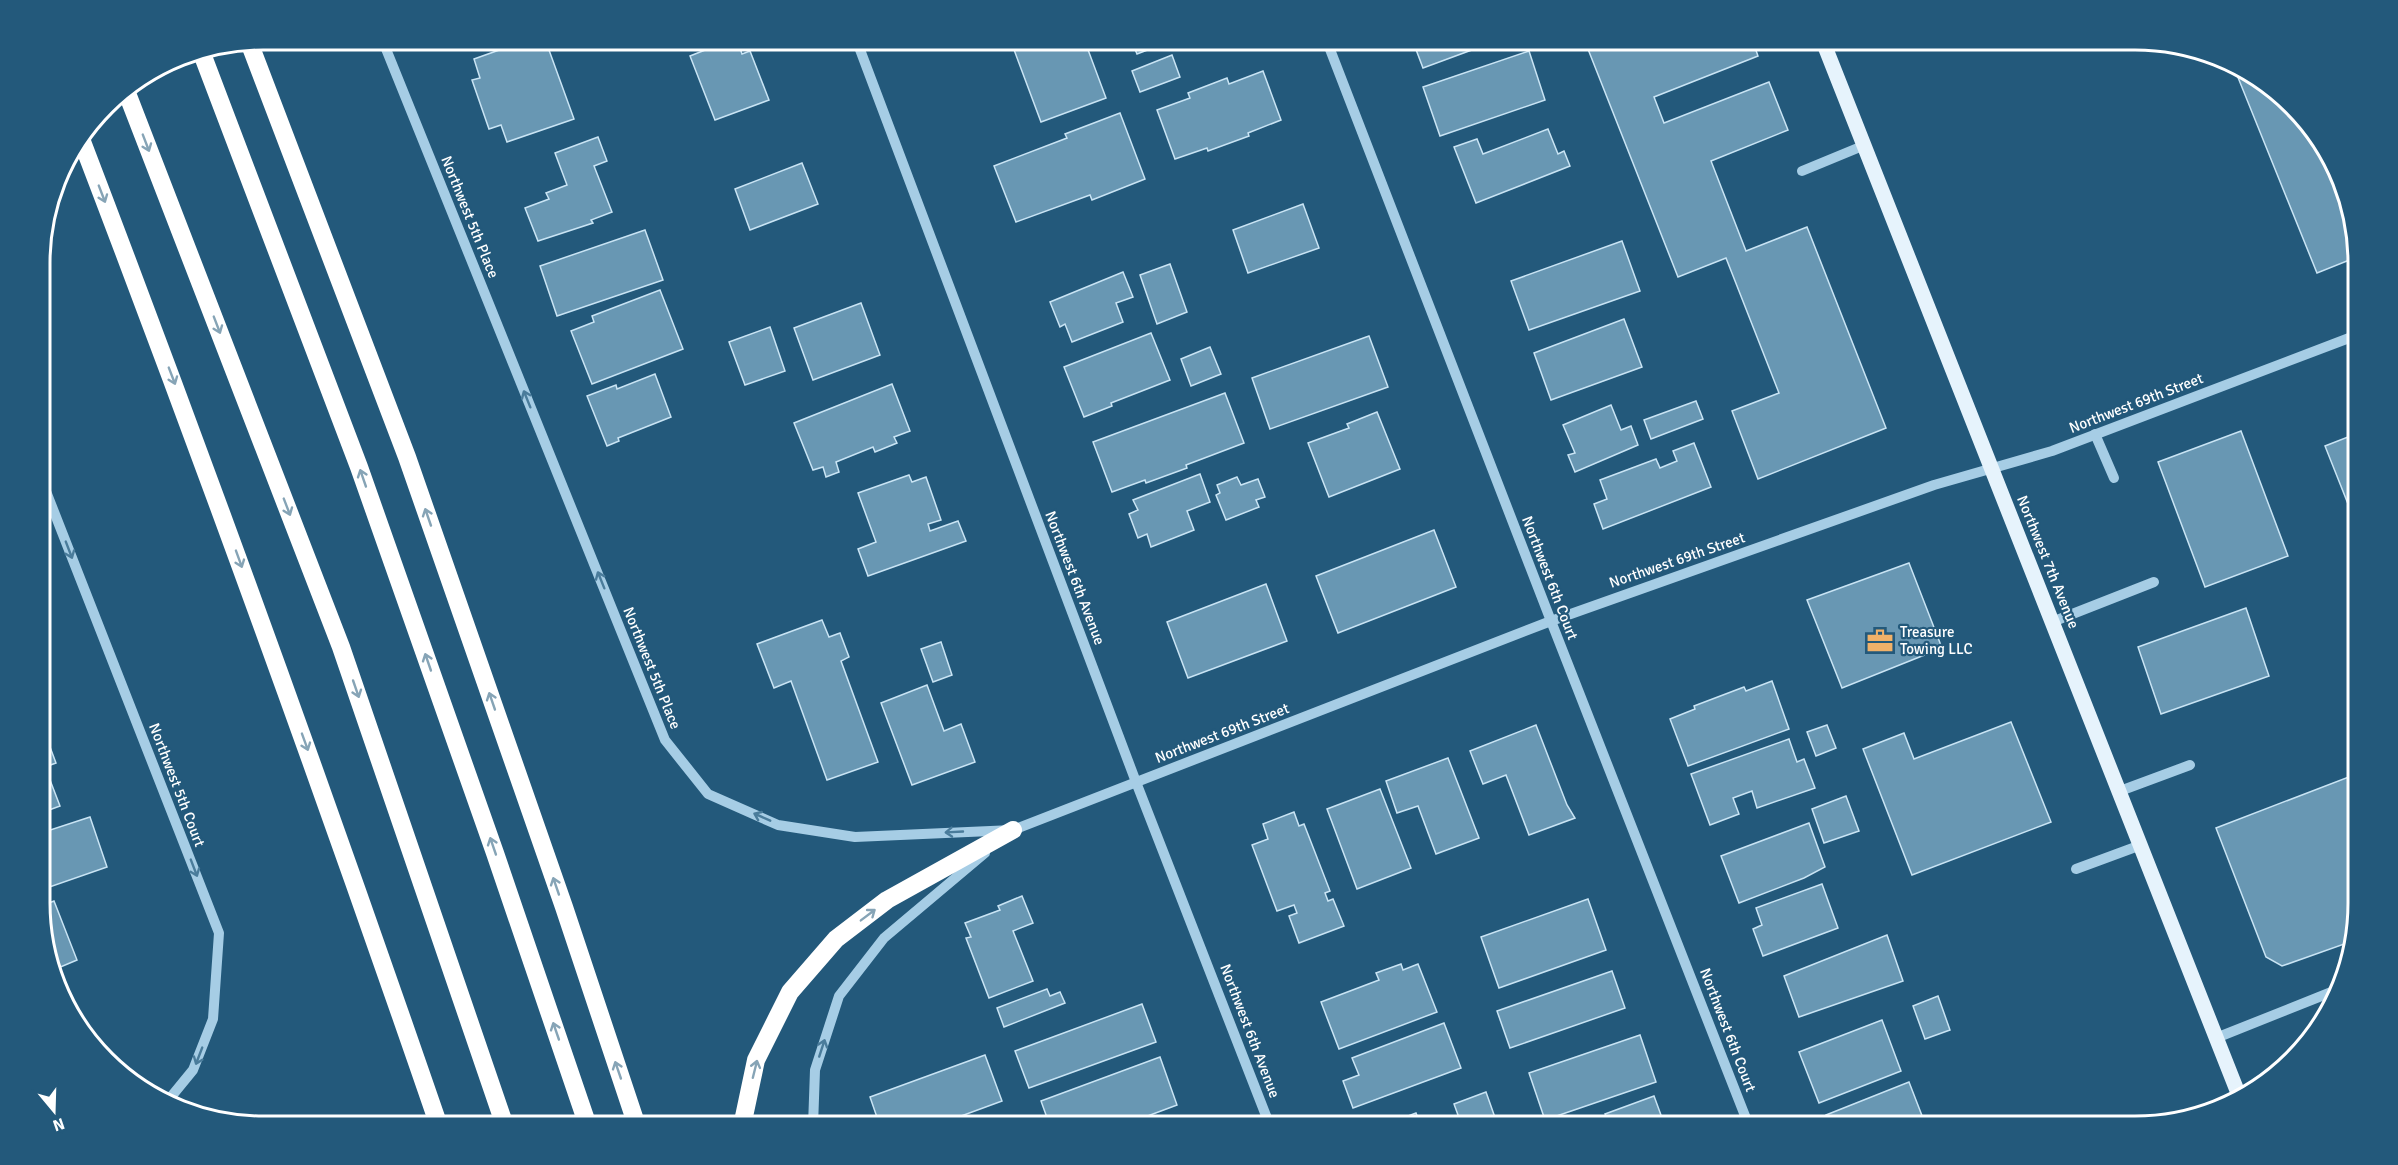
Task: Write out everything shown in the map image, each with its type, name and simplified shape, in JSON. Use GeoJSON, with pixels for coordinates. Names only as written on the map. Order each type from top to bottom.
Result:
{"type":"FeatureCollection","features":[{"type":"Feature","properties":{"kind":"highway"},"geometry":{"type":"LineString","coordinates":[[252,50],[407,457],[564,907],[634,1116]]}},
{"type":"Feature","properties":{"kind":"highway"},"geometry":{"type":"LineString","coordinates":[[204,58],[359,467],[585,1116]]}},
{"type":"Feature","properties":{"kind":"highway"},"geometry":{"type":"LineString","coordinates":[[129,97],[341,647],[502,1116]]}},
{"type":"Feature","properties":{"kind":"highway"},"geometry":{"type":"LineString","coordinates":[[84,147],[182,404],[319,780],[435,1116]]}},
{"type":"Feature","properties":{"kind":"highway"},"geometry":{"type":"LineString","coordinates":[[744,1116],[756,1060],[790,992],[836,939],[887,900],[1012,830]]}},
{"type":"Feature","properties":{"kind":"main road","name":"Northwest 7th Avenue"},"geometry":{"type":"LineString","coordinates":[[1826,50],[2237,1090]]}},
{"type":"Feature","properties":{"kind":"street","name":"Northwest 5th Place"},"geometry":{"type":"LineString","coordinates":[[386,50],[665,740],[708,794],[778,825],[855,837],[1012,830]]}},
{"type":"Feature","properties":{"kind":"street","name":"Northwest 6th Avenue"},"geometry":{"type":"LineString","coordinates":[[860,50],[1136,782],[1266,1116]]}},
{"type":"Feature","properties":{"kind":"street","name":"Northwest 6th Court"},"geometry":{"type":"LineString","coordinates":[[1330,50],[1745,1116]]}},
{"type":"Feature","properties":{"kind":"street"},"geometry":{"type":"LineString","coordinates":[[1802,171],[1865,146]]}},
{"type":"Feature","properties":{"kind":"street","name":"Northwest 69th Street"},"geometry":{"type":"LineString","coordinates":[[1012,830],[1551,621],[1923,489],[2052,451],[2348,338]]}},
{"type":"Feature","properties":{"kind":"street"},"geometry":{"type":"LineString","coordinates":[[2095,434],[2114,478]]}},
{"type":"Feature","properties":{"kind":"street","name":"Northwest 5th Court"},"geometry":{"type":"LineString","coordinates":[[50,502],[219,933],[213,1019],[193,1070],[173,1096]]}},
{"type":"Feature","properties":{"kind":"street"},"geometry":{"type":"LineString","coordinates":[[2052,622],[2154,582]]}},
{"type":"Feature","properties":{"kind":"street"},"geometry":{"type":"LineString","coordinates":[[2120,791],[2190,765]]}},
{"type":"Feature","properties":{"kind":"street"},"geometry":{"type":"LineString","coordinates":[[813,1116],[815,1070],[839,996],[884,938],[1012,830]]}},
{"type":"Feature","properties":{"kind":"street"},"geometry":{"type":"LineString","coordinates":[[2076,869],[2141,845]]}},
{"type":"Feature","properties":{"kind":"street"},"geometry":{"type":"LineString","coordinates":[[2216,1038],[2328,993]]}},
{"type":"Feature","properties":{"kind":"building"},"geometry":{"type":"Polygon","coordinates":[[[499,50],[549,50],[574,119],[507,142],[501,125],[489,129],[472,80],[480,78],[474,59],[499,50]]]}},
{"type":"Feature","properties":{"kind":"building"},"geometry":{"type":"Polygon","coordinates":[[[705,50],[741,50],[742,54],[750,51],[769,100],[715,120],[690,56],[705,50]]]}},
{"type":"Feature","properties":{"kind":"building"},"geometry":{"type":"Polygon","coordinates":[[[1014,50],[1088,50],[1106,98],[1041,122],[1014,50]]]}},
{"type":"Feature","properties":{"kind":"building"},"geometry":{"type":"Polygon","coordinates":[[[1135,50],[1147,50],[1137,54],[1135,50]]]}},
{"type":"Feature","properties":{"kind":"building"},"geometry":{"type":"Polygon","coordinates":[[[1416,50],[1472,50],[1423,68],[1416,50]]]}},
{"type":"Feature","properties":{"kind":"building"},"geometry":{"type":"Polygon","coordinates":[[[1588,50],[1756,50],[1758,56],[1654,97],[1664,123],[1769,82],[1788,130],[1711,161],[1746,251],[1807,227],[1886,428],[1758,479],[1732,411],[1779,393],[1726,258],[1678,277],[1588,50]]]}},
{"type":"Feature","properties":{"kind":"building"},"geometry":{"type":"Polygon","coordinates":[[[1529,51],[1545,100],[1440,136],[1423,87],[1529,51]]]}},
{"type":"Feature","properties":{"kind":"building"},"geometry":{"type":"Polygon","coordinates":[[[1172,55],[1180,77],[1140,92],[1132,71],[1172,55]]]}},
{"type":"Feature","properties":{"kind":"building"},"geometry":{"type":"Polygon","coordinates":[[[1263,71],[1281,120],[1248,133],[1249,136],[1208,151],[1207,148],[1175,159],[1157,110],[1190,98],[1188,93],[1227,78],[1229,84],[1263,71]]]}},
{"type":"Feature","properties":{"kind":"building"},"geometry":{"type":"Polygon","coordinates":[[[2237,75],[2276,102],[2296,122],[2313,144],[2327,168],[2344,221],[2348,261],[2317,273],[2237,75]]]}},
{"type":"Feature","properties":{"kind":"building"},"geometry":{"type":"Polygon","coordinates":[[[1120,113],[1145,179],[1092,200],[1090,195],[1016,222],[994,166],[1067,138],[1065,134],[1120,113]]]}},
{"type":"Feature","properties":{"kind":"building"},"geometry":{"type":"Polygon","coordinates":[[[1548,129],[1558,154],[1564,151],[1570,166],[1476,203],[1454,147],[1477,139],[1483,154],[1548,129]]]}},
{"type":"Feature","properties":{"kind":"building"},"geometry":{"type":"Polygon","coordinates":[[[598,137],[607,161],[594,166],[612,212],[591,220],[593,223],[538,241],[525,208],[549,199],[546,193],[567,185],[555,153],[598,137]]]}},
{"type":"Feature","properties":{"kind":"building"},"geometry":{"type":"Polygon","coordinates":[[[802,163],[818,204],[750,230],[735,189],[802,163]]]}},
{"type":"Feature","properties":{"kind":"building"},"geometry":{"type":"Polygon","coordinates":[[[1303,204],[1319,248],[1248,273],[1233,230],[1303,204]]]}},
{"type":"Feature","properties":{"kind":"building"},"geometry":{"type":"Polygon","coordinates":[[[645,230],[663,280],[557,316],[540,266],[645,230]]]}},
{"type":"Feature","properties":{"kind":"building"},"geometry":{"type":"Polygon","coordinates":[[[1622,241],[1640,291],[1529,330],[1511,281],[1622,241]]]}},
{"type":"Feature","properties":{"kind":"building"},"geometry":{"type":"Polygon","coordinates":[[[1170,264],[1187,312],[1157,324],[1140,275],[1170,264]]]}},
{"type":"Feature","properties":{"kind":"building"},"geometry":{"type":"Polygon","coordinates":[[[1123,272],[1133,297],[1116,303],[1123,322],[1072,342],[1065,324],[1060,327],[1050,302],[1123,272]]]}},
{"type":"Feature","properties":{"kind":"building"},"geometry":{"type":"Polygon","coordinates":[[[660,290],[683,349],[592,384],[571,331],[594,322],[592,316],[660,290]]]}},
{"type":"Feature","properties":{"kind":"building"},"geometry":{"type":"Polygon","coordinates":[[[861,303],[880,355],[813,380],[794,328],[861,303]]]}},
{"type":"Feature","properties":{"kind":"building"},"geometry":{"type":"Polygon","coordinates":[[[1624,319],[1642,367],[1551,400],[1534,353],[1624,319]]]}},
{"type":"Feature","properties":{"kind":"building"},"geometry":{"type":"Polygon","coordinates":[[[770,327],[785,371],[745,385],[729,342],[770,327]]]}},
{"type":"Feature","properties":{"kind":"building"},"geometry":{"type":"Polygon","coordinates":[[[1151,333],[1170,380],[1111,403],[1112,406],[1084,417],[1064,367],[1151,333]]]}},
{"type":"Feature","properties":{"kind":"building"},"geometry":{"type":"Polygon","coordinates":[[[1369,336],[1388,387],[1270,429],[1252,378],[1369,336]]]}},
{"type":"Feature","properties":{"kind":"building"},"geometry":{"type":"Polygon","coordinates":[[[1210,347],[1221,374],[1191,386],[1181,359],[1210,347]]]}},
{"type":"Feature","properties":{"kind":"building"},"geometry":{"type":"Polygon","coordinates":[[[655,374],[671,417],[618,438],[619,441],[607,446],[587,396],[616,385],[617,389],[655,374]]]}},
{"type":"Feature","properties":{"kind":"building"},"geometry":{"type":"Polygon","coordinates":[[[892,384],[910,431],[894,437],[897,443],[875,452],[873,447],[836,462],[839,472],[826,477],[823,467],[813,470],[794,423],[892,384]]]}},
{"type":"Feature","properties":{"kind":"building"},"geometry":{"type":"Polygon","coordinates":[[[1225,393],[1244,443],[1186,465],[1187,468],[1112,492],[1093,442],[1225,393]]]}},
{"type":"Feature","properties":{"kind":"building"},"geometry":{"type":"Polygon","coordinates":[[[1696,401],[1703,419],[1651,439],[1644,420],[1696,401]]]}},
{"type":"Feature","properties":{"kind":"building"},"geometry":{"type":"Polygon","coordinates":[[[1611,405],[1621,430],[1631,426],[1638,445],[1575,472],[1568,455],[1575,453],[1563,425],[1611,405]]]}},
{"type":"Feature","properties":{"kind":"building"},"geometry":{"type":"Polygon","coordinates":[[[1377,412],[1400,469],[1329,497],[1308,443],[1349,428],[1347,424],[1377,412]]]}},
{"type":"Feature","properties":{"kind":"building"},"geometry":{"type":"Polygon","coordinates":[[[2241,431],[2288,556],[2205,587],[2158,462],[2241,431]]]}},
{"type":"Feature","properties":{"kind":"building"},"geometry":{"type":"Polygon","coordinates":[[[2348,437],[2348,504],[2325,446],[2348,437]]]}},
{"type":"Feature","properties":{"kind":"building"},"geometry":{"type":"Polygon","coordinates":[[[1694,443],[1711,487],[1603,529],[1594,504],[1607,499],[1600,480],[1656,459],[1660,468],[1677,461],[1673,451],[1694,443]]]}},
{"type":"Feature","properties":{"kind":"building"},"geometry":{"type":"Polygon","coordinates":[[[1200,474],[1210,502],[1187,511],[1194,530],[1151,547],[1147,534],[1138,538],[1129,514],[1138,510],[1133,500],[1200,474]]]}},
{"type":"Feature","properties":{"kind":"building"},"geometry":{"type":"Polygon","coordinates":[[[909,475],[912,482],[926,477],[941,520],[928,524],[930,531],[958,521],[966,541],[868,576],[858,549],[876,542],[858,493],[909,475]]]}},
{"type":"Feature","properties":{"kind":"building"},"geometry":{"type":"Polygon","coordinates":[[[1237,477],[1241,485],[1258,479],[1265,497],[1256,500],[1259,507],[1226,520],[1216,495],[1220,493],[1217,485],[1237,477]]]}},
{"type":"Feature","properties":{"kind":"building"},"geometry":{"type":"Polygon","coordinates":[[[1434,530],[1456,587],[1338,633],[1316,576],[1434,530]]]}},
{"type":"Feature","properties":{"kind":"building"},"geometry":{"type":"Polygon","coordinates":[[[1909,563],[1942,648],[1842,688],[1807,600],[1909,563]]]}},
{"type":"Feature","properties":{"kind":"building"},"geometry":{"type":"Polygon","coordinates":[[[1266,584],[1287,641],[1188,678],[1167,622],[1266,584]]]}},
{"type":"Feature","properties":{"kind":"building"},"geometry":{"type":"Polygon","coordinates":[[[2246,608],[2269,676],[2161,714],[2138,647],[2246,608]]]}},
{"type":"Feature","properties":{"kind":"building"},"geometry":{"type":"Polygon","coordinates":[[[822,620],[829,637],[840,633],[849,657],[841,661],[878,762],[827,780],[791,681],[774,688],[757,644],[822,620]]]}},
{"type":"Feature","properties":{"kind":"building"},"geometry":{"type":"Polygon","coordinates":[[[941,642],[952,675],[933,682],[921,649],[941,642]]]}},
{"type":"Feature","properties":{"kind":"building"},"geometry":{"type":"Polygon","coordinates":[[[1772,681],[1789,729],[1688,766],[1670,719],[1695,709],[1694,706],[1744,687],[1746,691],[1772,681]]]}},
{"type":"Feature","properties":{"kind":"building"},"geometry":{"type":"Polygon","coordinates":[[[927,685],[944,731],[961,724],[975,762],[912,785],[881,703],[927,685]]]}},
{"type":"Feature","properties":{"kind":"building"},"geometry":{"type":"Polygon","coordinates":[[[2011,722],[2051,822],[1912,875],[1863,749],[1904,733],[1914,759],[2011,722]]]}},
{"type":"Feature","properties":{"kind":"building"},"geometry":{"type":"Polygon","coordinates":[[[1536,725],[1567,805],[1575,818],[1529,835],[1506,775],[1483,784],[1470,751],[1536,725]]]}},
{"type":"Feature","properties":{"kind":"building"},"geometry":{"type":"Polygon","coordinates":[[[1827,725],[1836,748],[1816,756],[1807,732],[1827,725]]]}},
{"type":"Feature","properties":{"kind":"building"},"geometry":{"type":"Polygon","coordinates":[[[1789,739],[1797,762],[1804,759],[1815,788],[1757,808],[1752,791],[1733,798],[1739,814],[1710,825],[1691,774],[1789,739]]]}},
{"type":"Feature","properties":{"kind":"building"},"geometry":{"type":"Polygon","coordinates":[[[50,747],[56,763],[50,765],[50,747]]]}},
{"type":"Feature","properties":{"kind":"building"},"geometry":{"type":"Polygon","coordinates":[[[1448,758],[1479,838],[1436,854],[1418,806],[1397,813],[1386,781],[1448,758]]]}},
{"type":"Feature","properties":{"kind":"building"},"geometry":{"type":"Polygon","coordinates":[[[2348,777],[2348,916],[2344,944],[2282,966],[2266,957],[2216,828],[2348,777]]]}},
{"type":"Feature","properties":{"kind":"building"},"geometry":{"type":"Polygon","coordinates":[[[50,780],[60,806],[50,810],[50,780]]]}},
{"type":"Feature","properties":{"kind":"building"},"geometry":{"type":"Polygon","coordinates":[[[1380,789],[1411,868],[1357,889],[1327,809],[1380,789]]]}},
{"type":"Feature","properties":{"kind":"building"},"geometry":{"type":"Polygon","coordinates":[[[1846,796],[1859,831],[1824,843],[1812,809],[1846,796]]]}},
{"type":"Feature","properties":{"kind":"building"},"geometry":{"type":"Polygon","coordinates":[[[1294,812],[1299,826],[1304,824],[1330,891],[1325,893],[1328,901],[1333,899],[1344,926],[1299,943],[1289,916],[1297,913],[1294,905],[1277,911],[1252,845],[1268,839],[1263,824],[1294,812]]]}},
{"type":"Feature","properties":{"kind":"building"},"geometry":{"type":"Polygon","coordinates":[[[90,817],[107,867],[50,887],[50,830],[90,817]]]}},
{"type":"Feature","properties":{"kind":"building"},"geometry":{"type":"Polygon","coordinates":[[[1809,823],[1825,867],[1804,878],[1739,903],[1721,856],[1809,823]]]}},
{"type":"Feature","properties":{"kind":"building"},"geometry":{"type":"Polygon","coordinates":[[[1822,884],[1838,928],[1763,956],[1753,929],[1762,925],[1756,908],[1822,884]]]}},
{"type":"Feature","properties":{"kind":"building"},"geometry":{"type":"Polygon","coordinates":[[[1022,896],[1033,923],[1013,931],[1033,981],[989,998],[966,938],[971,937],[965,923],[1000,910],[998,906],[1022,896]]]}},
{"type":"Feature","properties":{"kind":"building"},"geometry":{"type":"Polygon","coordinates":[[[1588,899],[1606,950],[1499,988],[1481,937],[1588,899]]]}},
{"type":"Feature","properties":{"kind":"building"},"geometry":{"type":"Polygon","coordinates":[[[54,901],[77,960],[60,967],[51,930],[50,903],[54,901]]]}},
{"type":"Feature","properties":{"kind":"building"},"geometry":{"type":"Polygon","coordinates":[[[1887,935],[1903,981],[1799,1017],[1784,976],[1887,935]]]}},
{"type":"Feature","properties":{"kind":"building"},"geometry":{"type":"Polygon","coordinates":[[[1401,964],[1403,970],[1418,964],[1437,1012],[1339,1049],[1321,1002],[1379,980],[1376,973],[1401,964]]]}},
{"type":"Feature","properties":{"kind":"building"},"geometry":{"type":"Polygon","coordinates":[[[1612,971],[1625,1008],[1510,1048],[1497,1011],[1612,971]]]}},
{"type":"Feature","properties":{"kind":"building"},"geometry":{"type":"Polygon","coordinates":[[[1047,989],[1050,996],[1060,992],[1065,1003],[1004,1027],[997,1008],[1047,989]]]}},
{"type":"Feature","properties":{"kind":"building"},"geometry":{"type":"Polygon","coordinates":[[[1938,996],[1950,1030],[1925,1039],[1913,1006],[1938,996]]]}},
{"type":"Feature","properties":{"kind":"building"},"geometry":{"type":"Polygon","coordinates":[[[1142,1004],[1156,1042],[1029,1088],[1015,1051],[1142,1004]]]}},
{"type":"Feature","properties":{"kind":"building"},"geometry":{"type":"Polygon","coordinates":[[[1882,1020],[1901,1071],[1819,1103],[1799,1052],[1882,1020]]]}},
{"type":"Feature","properties":{"kind":"building"},"geometry":{"type":"Polygon","coordinates":[[[1444,1023],[1461,1068],[1353,1108],[1343,1081],[1359,1075],[1352,1058],[1444,1023]]]}},
{"type":"Feature","properties":{"kind":"building"},"geometry":{"type":"Polygon","coordinates":[[[1640,1035],[1656,1082],[1557,1116],[1544,1116],[1529,1073],[1640,1035]]]}},
{"type":"Feature","properties":{"kind":"building"},"geometry":{"type":"Polygon","coordinates":[[[985,1055],[1002,1101],[961,1116],[877,1116],[870,1097],[985,1055]]]}},
{"type":"Feature","properties":{"kind":"building"},"geometry":{"type":"Polygon","coordinates":[[[1160,1057],[1177,1105],[1148,1116],[1046,1116],[1041,1101],[1160,1057]]]}},
{"type":"Feature","properties":{"kind":"building"},"geometry":{"type":"Polygon","coordinates":[[[1909,1082],[1922,1116],[1826,1116],[1909,1082]]]}},
{"type":"Feature","properties":{"kind":"building"},"geometry":{"type":"Polygon","coordinates":[[[1486,1092],[1494,1116],[1458,1116],[1454,1104],[1486,1092]]]}},
{"type":"Feature","properties":{"kind":"building"},"geometry":{"type":"Polygon","coordinates":[[[1654,1096],[1661,1116],[1606,1116],[1605,1114],[1654,1096]]]}},
{"type":"Feature","properties":{"kind":"place","name":"Treasure Towing LLC"},"geometry":{"type":"Point","coordinates":[1880,641]}}]}
